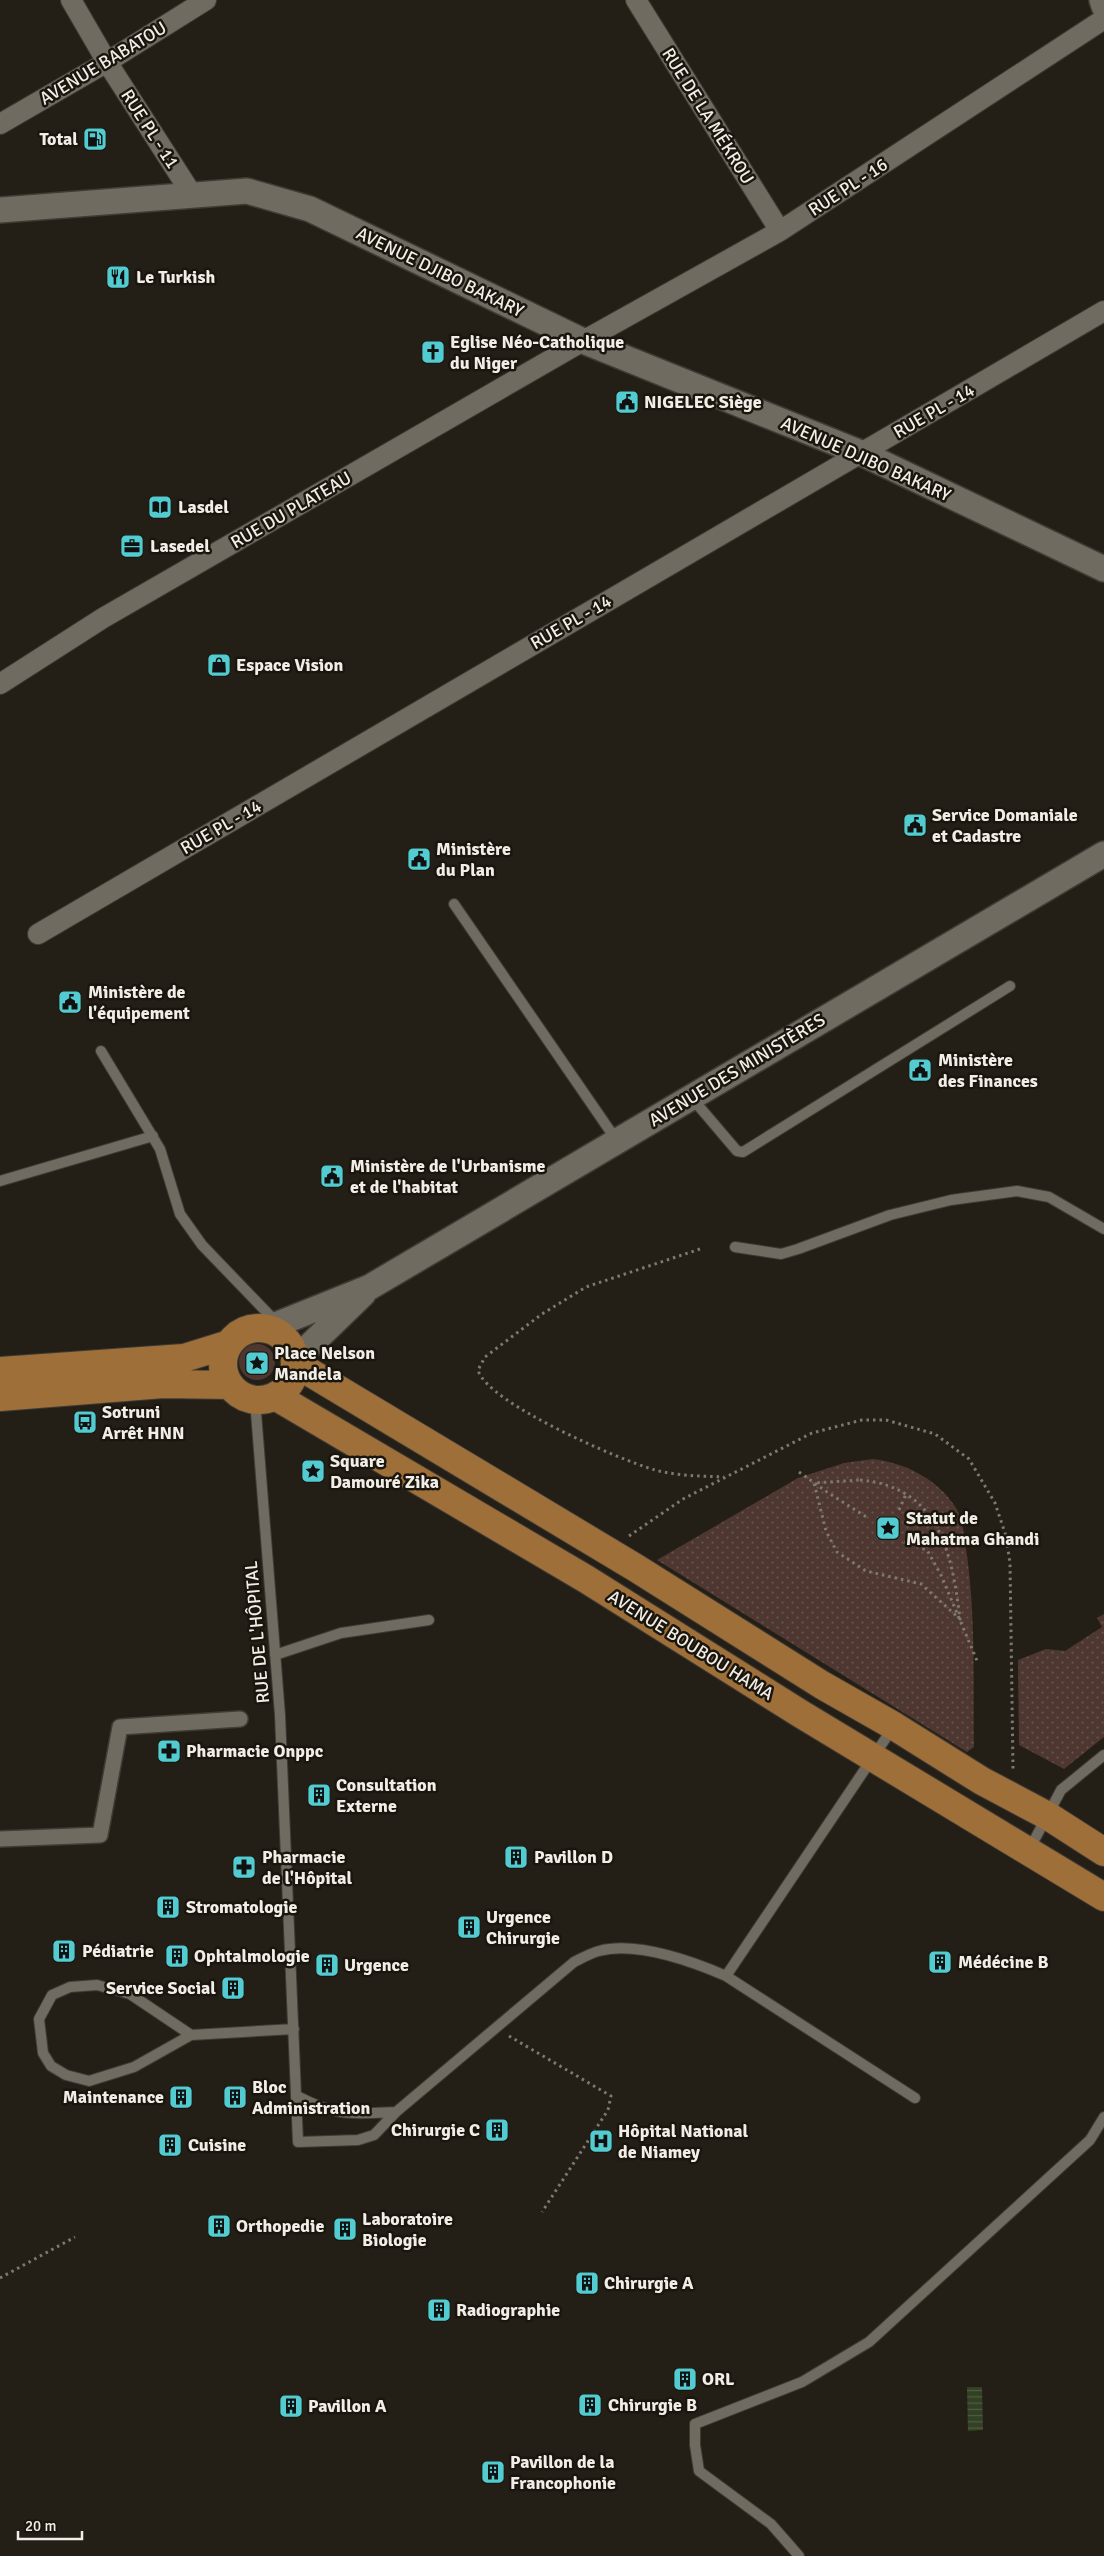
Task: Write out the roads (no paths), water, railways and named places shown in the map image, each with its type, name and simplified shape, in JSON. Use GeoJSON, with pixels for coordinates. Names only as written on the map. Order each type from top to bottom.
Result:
{"type":"FeatureCollection","features":[{"type":"Feature","properties":{"kind":"main road"},"geometry":{"type":"LineString","coordinates":[[273,1326],[287,1339],[296,1361],[290,1383],[265,1398],[241,1395],[225,1378],[223,1360],[229,1344],[236,1335],[246,1330],[273,1326]]}},
{"type":"Feature","properties":{"kind":"main road"},"geometry":{"type":"LineString","coordinates":[[0,1371],[184,1358],[229,1344]]}},
{"type":"Feature","properties":{"kind":"main road","name":"AVENUE BOUBOU HAMA"},"geometry":{"type":"LineString","coordinates":[[296,1361],[822,1685],[894,1726],[982,1781],[1048,1816],[1104,1852]]}},
{"type":"Feature","properties":{"kind":"main road"},"geometry":{"type":"LineString","coordinates":[[0,1397],[163,1384],[230,1385]]}},
{"type":"Feature","properties":{"kind":"main road","name":"AVENUE BOUBOU HAMA"},"geometry":{"type":"LineString","coordinates":[[265,1398],[586,1579],[801,1714],[1104,1897]]}},
{"type":"Feature","properties":{"kind":"street","name":"RUE PL - 11"},"geometry":{"type":"LineString","coordinates":[[71,0],[106,62],[193,196]]}},
{"type":"Feature","properties":{"kind":"street","name":"AVENUE BABATOU"},"geometry":{"type":"LineString","coordinates":[[0,124],[106,62],[206,0]]}},
{"type":"Feature","properties":{"kind":"street","name":"RUE DE LA MÉKROU"},"geometry":{"type":"LineString","coordinates":[[636,0],[780,231]]}},
{"type":"Feature","properties":{"kind":"street"},"geometry":{"type":"LineString","coordinates":[[1102,0],[1104,6]]}},
{"type":"Feature","properties":{"kind":"street","name":"RUE PL - 16"},"geometry":{"type":"LineString","coordinates":[[584,341],[780,231],[1104,19]]}},
{"type":"Feature","properties":{"kind":"street","name":"AVENUE DJIBO BAKARY"},"geometry":{"type":"LineString","coordinates":[[0,210],[247,191],[310,209],[584,341],[861,453],[1104,569]]}},
{"type":"Feature","properties":{"kind":"street","name":"RUE PL - 14"},"geometry":{"type":"LineString","coordinates":[[38,934],[1104,311]]}},
{"type":"Feature","properties":{"kind":"street","name":"RUE DU PLATEAU"},"geometry":{"type":"LineString","coordinates":[[0,684],[112,613],[584,341]]}},
{"type":"Feature","properties":{"kind":"street","name":"AVENUE DES MINISTÈRES"},"geometry":{"type":"LineString","coordinates":[[273,1326],[370,1287],[1104,854]]}},
{"type":"Feature","properties":{"kind":"street","name":"AVENUE DES MINISTÈRES"},"geometry":{"type":"LineString","coordinates":[[296,1361],[370,1287]]}},
{"type":"Feature","properties":{"kind":"street"},"geometry":{"type":"LineString","coordinates":[[0,1839],[100,1835],[120,1727],[240,1719]]}},
{"type":"Feature","properties":{"kind":"lane"},"geometry":{"type":"LineString","coordinates":[[454,904],[617,1141]]}},
{"type":"Feature","properties":{"kind":"lane"},"geometry":{"type":"LineString","coordinates":[[690,1097],[736,1150],[742,1152],[1010,986]]}},
{"type":"Feature","properties":{"kind":"lane"},"geometry":{"type":"LineString","coordinates":[[101,1051],[160,1149],[180,1214],[202,1245],[273,1326]]}},
{"type":"Feature","properties":{"kind":"lane"},"geometry":{"type":"LineString","coordinates":[[0,1181],[153,1136]]}},
{"type":"Feature","properties":{"kind":"lane"},"geometry":{"type":"LineString","coordinates":[[735,1247],[781,1254],[798,1250],[890,1215],[952,1200],[1017,1190],[1049,1197],[1104,1229]]}},
{"type":"Feature","properties":{"kind":"lane","name":"RUE DE L'HÔPITAL"},"geometry":{"type":"LineString","coordinates":[[265,1398],[275,1654],[288,1862],[298,2142],[358,2140],[374,2134],[396,2112]]}},
{"type":"Feature","properties":{"kind":"lane"},"geometry":{"type":"LineString","coordinates":[[275,1654],[341,1633],[428,1620]]}},
{"type":"Feature","properties":{"kind":"lane"},"geometry":{"type":"LineString","coordinates":[[726,1976],[875,1757],[894,1726]]}},
{"type":"Feature","properties":{"kind":"lane"},"geometry":{"type":"LineString","coordinates":[[1028,1851],[1061,1790],[1104,1755]]}},
{"type":"Feature","properties":{"kind":"lane"},"geometry":{"type":"LineString","coordinates":[[297,2096],[322,2109],[347,2114],[396,2112],[574,1962],[600,1951],[628,1948],[694,1962],[726,1976],[915,2098]]}},
{"type":"Feature","properties":{"kind":"lane"},"geometry":{"type":"LineString","coordinates":[[191,2035],[130,1994],[97,1985],[70,1987],[52,1995],[39,2019],[43,2053],[50,2066],[66,2075],[88,2081],[134,2067],[191,2035],[294,2030]]}},
{"type":"Feature","properties":{"kind":"lane"},"geometry":{"type":"LineString","coordinates":[[799,2556],[772,2524],[699,2470],[695,2445],[695,2424],[802,2382],[868,2342],[1090,2140],[1104,2118]]}},
{"type":"Feature","properties":{"kind":"place","name":"Total"},"geometry":{"type":"Point","coordinates":[95,139]}},
{"type":"Feature","properties":{"kind":"place","name":"Le Turkish"},"geometry":{"type":"Point","coordinates":[118,277]}},
{"type":"Feature","properties":{"kind":"place","name":"Eglise Néo-Catholique du Niger"},"geometry":{"type":"Point","coordinates":[433,352]}},
{"type":"Feature","properties":{"kind":"place","name":"NIGELEC Siège"},"geometry":{"type":"Point","coordinates":[627,402]}},
{"type":"Feature","properties":{"kind":"place","name":"Lasdel"},"geometry":{"type":"Point","coordinates":[160,507]}},
{"type":"Feature","properties":{"kind":"place","name":"Lasedel"},"geometry":{"type":"Point","coordinates":[132,546]}},
{"type":"Feature","properties":{"kind":"place","name":"Espace Vision"},"geometry":{"type":"Point","coordinates":[219,665]}},
{"type":"Feature","properties":{"kind":"place","name":"Service Domaniale et Cadastre"},"geometry":{"type":"Point","coordinates":[915,825]}},
{"type":"Feature","properties":{"kind":"place","name":"Ministère du Plan"},"geometry":{"type":"Point","coordinates":[419,859]}},
{"type":"Feature","properties":{"kind":"place","name":"Ministère de l'équipement"},"geometry":{"type":"Point","coordinates":[70,1002]}},
{"type":"Feature","properties":{"kind":"place","name":"Ministère des Finances"},"geometry":{"type":"Point","coordinates":[920,1070]}},
{"type":"Feature","properties":{"kind":"place","name":"Ministère de l'Urbanisme et de l'habitat"},"geometry":{"type":"Point","coordinates":[332,1176]}},
{"type":"Feature","properties":{"kind":"place","name":"Place Nelson Mandela"},"geometry":{"type":"Point","coordinates":[257,1363]}},
{"type":"Feature","properties":{"kind":"place","name":"Sotruni Arrêt HNN"},"geometry":{"type":"Point","coordinates":[85,1422]}},
{"type":"Feature","properties":{"kind":"place","name":"Square Damouré Zika"},"geometry":{"type":"Point","coordinates":[313,1471]}},
{"type":"Feature","properties":{"kind":"place","name":"Statut de Mahatma Ghandi"},"geometry":{"type":"Point","coordinates":[888,1528]}},
{"type":"Feature","properties":{"kind":"place","name":"Pharmacie Onppc"},"geometry":{"type":"Point","coordinates":[169,1751]}},
{"type":"Feature","properties":{"kind":"place","name":"Consultation Externe"},"geometry":{"type":"Point","coordinates":[319,1795]}},
{"type":"Feature","properties":{"kind":"place","name":"Pavillon D"},"geometry":{"type":"Point","coordinates":[516,1857]}},
{"type":"Feature","properties":{"kind":"place","name":"Pharmacie de l'Hôpital"},"geometry":{"type":"Point","coordinates":[244,1867]}},
{"type":"Feature","properties":{"kind":"place","name":"Stromatologie"},"geometry":{"type":"Point","coordinates":[168,1907]}},
{"type":"Feature","properties":{"kind":"place","name":"Urgence Chirurgie"},"geometry":{"type":"Point","coordinates":[469,1927]}},
{"type":"Feature","properties":{"kind":"place","name":"Pédiatrie"},"geometry":{"type":"Point","coordinates":[64,1951]}},
{"type":"Feature","properties":{"kind":"place","name":"Ophtalmologie"},"geometry":{"type":"Point","coordinates":[177,1956]}},
{"type":"Feature","properties":{"kind":"place","name":"Médécine B"},"geometry":{"type":"Point","coordinates":[940,1962]}},
{"type":"Feature","properties":{"kind":"place","name":"Urgence"},"geometry":{"type":"Point","coordinates":[327,1965]}},
{"type":"Feature","properties":{"kind":"place","name":"Service Social"},"geometry":{"type":"Point","coordinates":[233,1988]}},
{"type":"Feature","properties":{"kind":"place","name":"Maintenance"},"geometry":{"type":"Point","coordinates":[181,2097]}},
{"type":"Feature","properties":{"kind":"place","name":"Bloc Administration"},"geometry":{"type":"Point","coordinates":[235,2097]}},
{"type":"Feature","properties":{"kind":"place","name":"Chirurgie C"},"geometry":{"type":"Point","coordinates":[497,2130]}},
{"type":"Feature","properties":{"kind":"place","name":"Hôpital National de Niamey"},"geometry":{"type":"Point","coordinates":[601,2141]}},
{"type":"Feature","properties":{"kind":"place","name":"Cuisine"},"geometry":{"type":"Point","coordinates":[170,2145]}},
{"type":"Feature","properties":{"kind":"place","name":"Orthopedie"},"geometry":{"type":"Point","coordinates":[219,2226]}},
{"type":"Feature","properties":{"kind":"place","name":"Laboratoire Biologie"},"geometry":{"type":"Point","coordinates":[345,2229]}},
{"type":"Feature","properties":{"kind":"place","name":"Chirurgie A"},"geometry":{"type":"Point","coordinates":[587,2283]}},
{"type":"Feature","properties":{"kind":"place","name":"Radiographie"},"geometry":{"type":"Point","coordinates":[439,2310]}},
{"type":"Feature","properties":{"kind":"place","name":"ORL"},"geometry":{"type":"Point","coordinates":[685,2379]}},
{"type":"Feature","properties":{"kind":"place","name":"Chirurgie B"},"geometry":{"type":"Point","coordinates":[590,2405]}},
{"type":"Feature","properties":{"kind":"place","name":"Pavillon A"},"geometry":{"type":"Point","coordinates":[291,2406]}},
{"type":"Feature","properties":{"kind":"place","name":"Pavillon de la Francophonie"},"geometry":{"type":"Point","coordinates":[493,2472]}}]}
